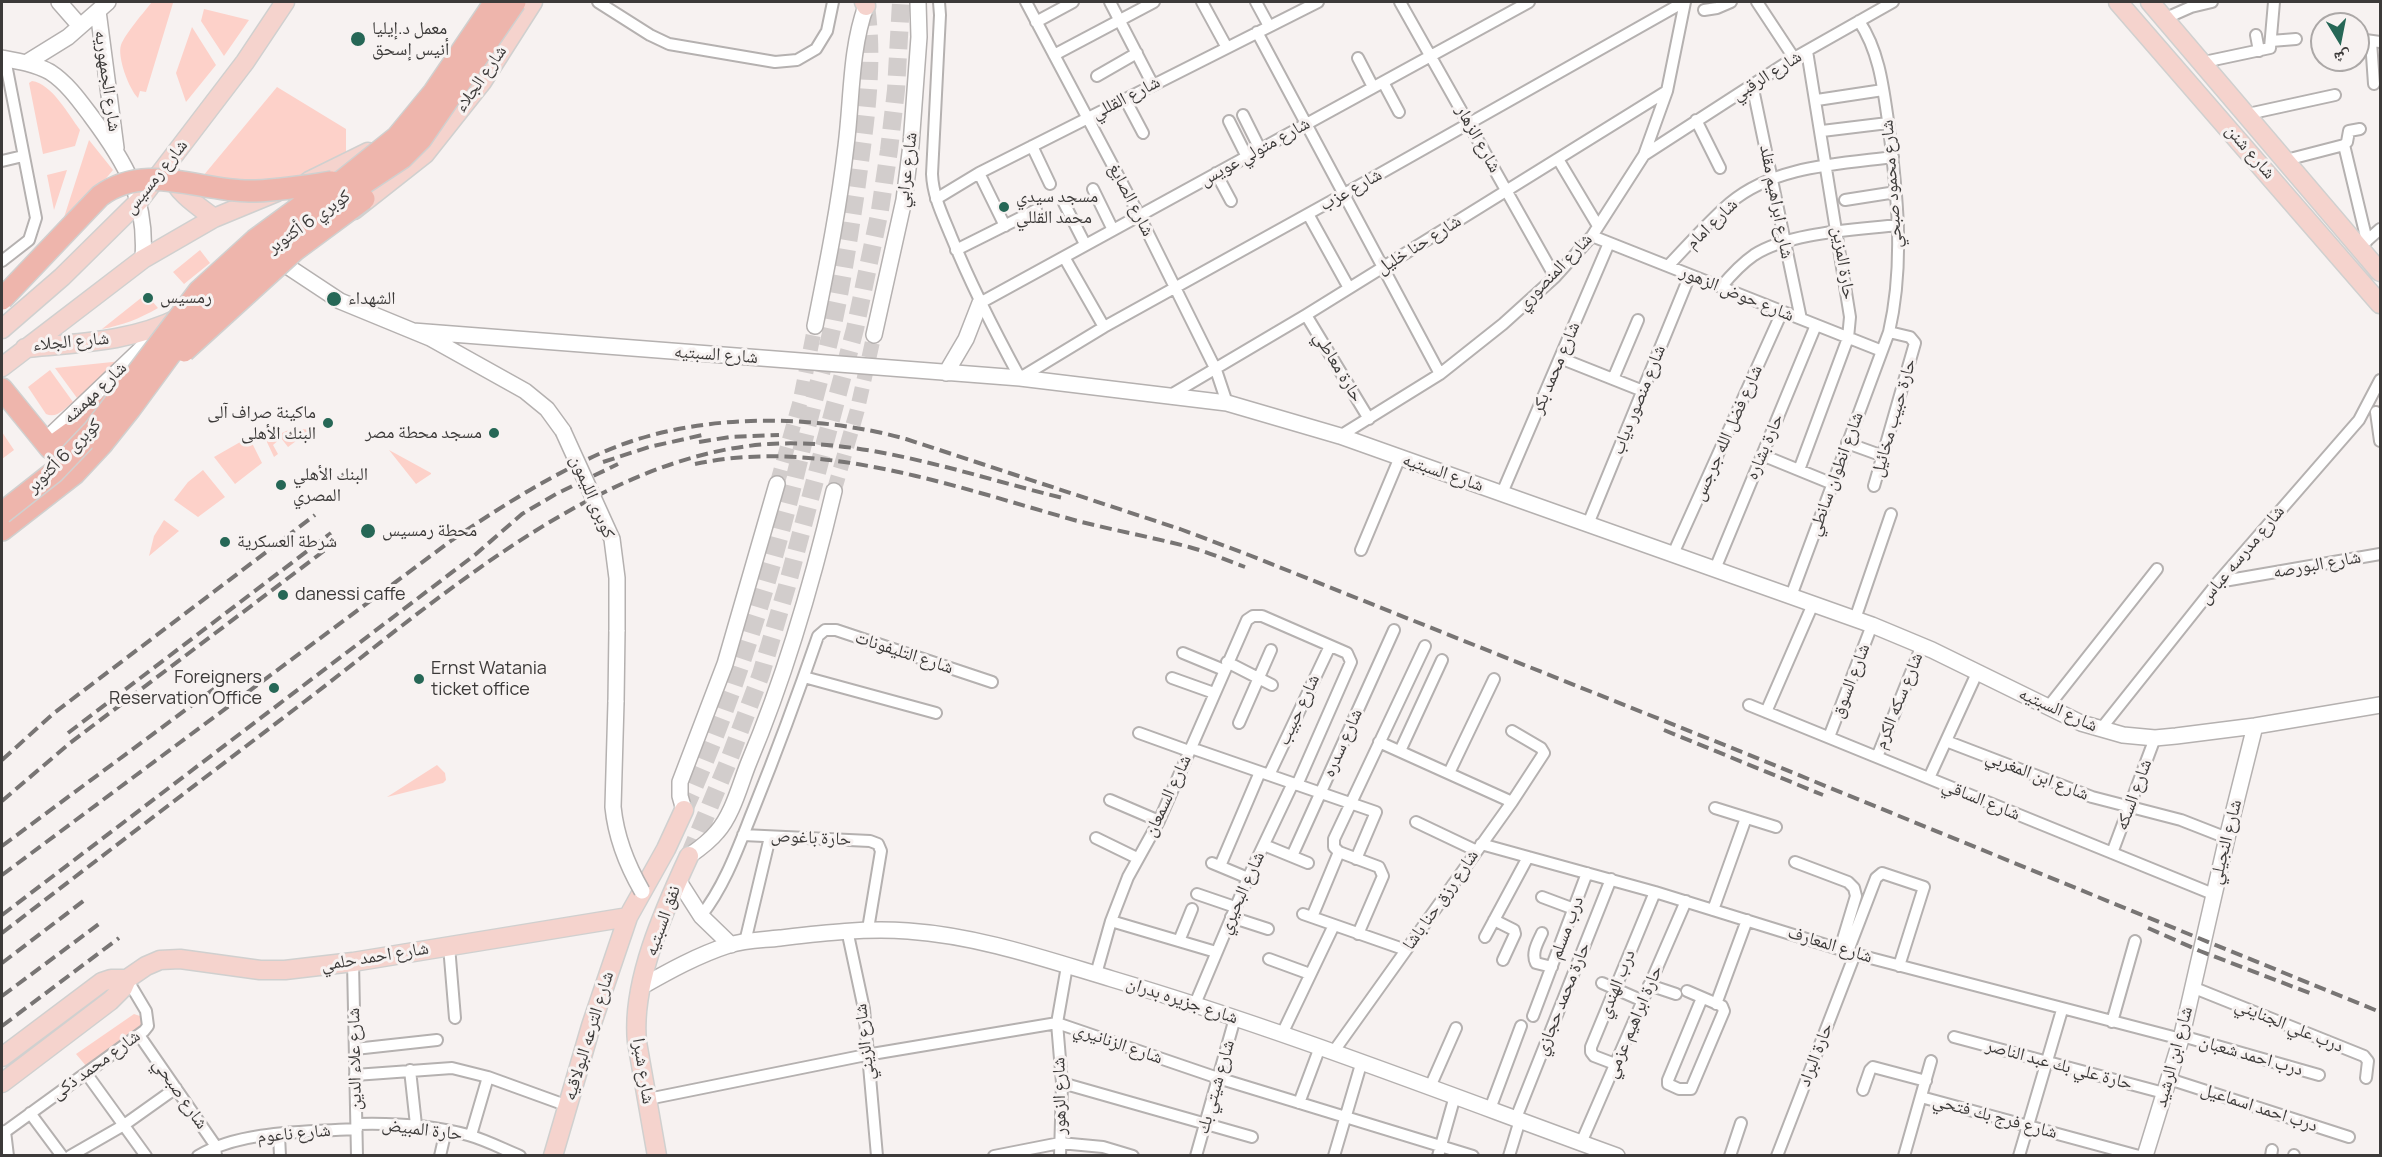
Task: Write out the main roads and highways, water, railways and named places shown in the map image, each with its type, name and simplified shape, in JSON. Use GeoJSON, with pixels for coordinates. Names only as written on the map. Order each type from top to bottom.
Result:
{"type":"FeatureCollection","features":[{"type":"Feature","properties":{"kind":"highway","name":"كوبري 6 أكتوبر"},"geometry":{"type":"LineString","coordinates":[[122,394],[199,291],[255,240],[300,207],[342,181],[380,152],[412,121],[495,2]]}},
{"type":"Feature","properties":{"kind":"highway","name":"كوبري 6 أكتوبر"},"geometry":{"type":"LineString","coordinates":[[102,444],[130,410],[199,315],[233,278],[305,222],[402,158],[431,127],[515,2]]}},
{"type":"Feature","properties":{"kind":"highway"},"geometry":{"type":"LineString","coordinates":[[2,389],[50,448],[181,354],[295,250],[361,201],[383,181],[402,158]]}},
{"type":"Feature","properties":{"kind":"highway"},"geometry":{"type":"LineString","coordinates":[[2,299],[100,196],[121,184],[137,180],[168,180],[251,192],[342,181]]}},
{"type":"Feature","properties":{"kind":"highway","name":"كوبرى 6 أكتوبر"},"geometry":{"type":"LineString","coordinates":[[2,513],[54,472],[94,430],[122,394]]}},
{"type":"Feature","properties":{"kind":"highway","name":"كوبرى 6 أكتوبر"},"geometry":{"type":"LineString","coordinates":[[2,530],[74,474],[102,444]]}},
{"type":"Feature","properties":{"kind":"main road","name":"شارع رمسيس"},"geometry":{"type":"LineString","coordinates":[[2,329],[83,258],[139,201],[245,62],[285,2]]}},
{"type":"Feature","properties":{"kind":"main road","name":"شارع الجلاء"},"geometry":{"type":"LineString","coordinates":[[25,348],[143,259],[214,218],[316,178],[378,146],[407,119],[484,2]]}},
{"type":"Feature","properties":{"kind":"main road","name":"شارع الجلاء"},"geometry":{"type":"LineString","coordinates":[[25,348],[106,340],[166,325],[281,262],[310,243],[425,154],[482,82],[533,2]]}},
{"type":"Feature","properties":{"kind":"main road","name":"شارع شنن"},"geometry":{"type":"LineString","coordinates":[[2120,2],[2380,304]]}},
{"type":"Feature","properties":{"kind":"main road","name":"شارع شنن"},"geometry":{"type":"LineString","coordinates":[[2150,2],[2204,62],[2302,179],[2363,244],[2380,272]]}},
{"type":"Feature","properties":{"kind":"main road"},"geometry":{"type":"LineString","coordinates":[[168,165],[174,184],[214,218]]}},
{"type":"Feature","properties":{"kind":"main road"},"geometry":{"type":"LineString","coordinates":[[2286,193],[2302,179]]}},
{"type":"Feature","properties":{"kind":"main road"},"geometry":{"type":"LineString","coordinates":[[245,205],[380,191]]}},
{"type":"Feature","properties":{"kind":"main road"},"geometry":{"type":"LineString","coordinates":[[2,367],[25,348]]}},
{"type":"Feature","properties":{"kind":"main road","name":"نفق السبتيه"},"geometry":{"type":"LineString","coordinates":[[627,917],[666,849],[684,810]]}},
{"type":"Feature","properties":{"kind":"main road","name":"نفق السبتيه"},"geometry":{"type":"LineString","coordinates":[[641,987],[654,942],[689,856]]}},
{"type":"Feature","properties":{"kind":"main road","name":"شارع احمد حلمي"},"geometry":{"type":"LineString","coordinates":[[2,1083],[110,1001],[123,988],[127,979],[153,962],[167,959],[273,970],[353,962],[627,917]]}},
{"type":"Feature","properties":{"kind":"main road","name":"شارع الترعه البولاقيه"},"geometry":{"type":"LineString","coordinates":[[553,1155],[591,1026],[627,917]]}},
{"type":"Feature","properties":{"kind":"main road","name":"شارع احمد حلمي"},"geometry":{"type":"LineString","coordinates":[[2,1057],[102,982],[111,979],[127,979]]}},
{"type":"Feature","properties":{"kind":"main road","name":"شارع شبرا"},"geometry":{"type":"LineString","coordinates":[[641,987],[635,1024],[657,1155]]}},
{"type":"Feature","properties":{"kind":"tunnel"},"geometry":{"type":"LineString","coordinates":[[689,856],[729,760],[761,674],[787,586],[855,329],[880,210],[889,150],[896,90],[901,2]]}},
{"type":"Feature","properties":{"kind":"tunnel"},"geometry":{"type":"LineString","coordinates":[[684,810],[721,721],[752,630],[779,538],[832,329],[848,243],[865,122],[869,76],[866,6]]}},
{"type":"Feature","properties":{"kind":"tunnel"},"geometry":{"type":"LineString","coordinates":[[777,484],[800,402],[815,326]]}},
{"type":"Feature","properties":{"kind":"tunnel"},"geometry":{"type":"LineString","coordinates":[[834,491],[857,411],[874,335]]}},
{"type":"Feature","properties":{"kind":"railway"},"geometry":{"type":"LineString","coordinates":[[2,875],[452,540],[543,482],[601,453],[674,430],[713,424],[792,421],[832,424],[906,439],[1180,529],[1747,754],[2380,1012]]}},
{"type":"Feature","properties":{"kind":"railway"},"geometry":{"type":"LineString","coordinates":[[603,462],[649,447],[707,434]]}},
{"type":"Feature","properties":{"kind":"railway"},"geometry":{"type":"LineString","coordinates":[[699,442],[730,437],[779,435]]}},
{"type":"Feature","properties":{"kind":"railway"},"geometry":{"type":"LineString","coordinates":[[2,933],[464,579],[581,504],[643,475],[705,454],[769,444],[806,444],[880,452],[1063,498]]}},
{"type":"Feature","properties":{"kind":"railway"},"geometry":{"type":"LineString","coordinates":[[695,464],[742,457],[790,457],[838,461],[887,469],[1074,520],[1189,547],[1245,567]]}},
{"type":"Feature","properties":{"kind":"railway"},"geometry":{"type":"LineString","coordinates":[[2,915],[476,554],[522,514],[556,494],[618,464]]}},
{"type":"Feature","properties":{"kind":"railway"},"geometry":{"type":"LineString","coordinates":[[2,760],[54,713],[315,515]]}},
{"type":"Feature","properties":{"kind":"railway"},"geometry":{"type":"LineString","coordinates":[[68,733],[331,533]]}},
{"type":"Feature","properties":{"kind":"railway"},"geometry":{"type":"LineString","coordinates":[[2,801],[70,743],[337,541]]}},
{"type":"Feature","properties":{"kind":"railway"},"geometry":{"type":"LineString","coordinates":[[2,846],[230,677]]}},
{"type":"Feature","properties":{"kind":"railway"},"geometry":{"type":"LineString","coordinates":[[1664,730],[1823,795]]}},
{"type":"Feature","properties":{"kind":"railway"},"geometry":{"type":"LineString","coordinates":[[2,963],[86,899]]}},
{"type":"Feature","properties":{"kind":"railway"},"geometry":{"type":"LineString","coordinates":[[2,996],[103,921]]}},
{"type":"Feature","properties":{"kind":"railway"},"geometry":{"type":"LineString","coordinates":[[2148,928],[2200,951],[2312,994]]}},
{"type":"Feature","properties":{"kind":"railway"},"geometry":{"type":"LineString","coordinates":[[2,1026],[119,938]]}},
{"type":"Feature","properties":{"kind":"place","name":"معمل د.إيليا أنيس إسحق"},"geometry":{"type":"Point","coordinates":[358,39]}},
{"type":"Feature","properties":{"kind":"place","name":"مسجد سيدي محمد القللي"},"geometry":{"type":"Point","coordinates":[1004,207]}},
{"type":"Feature","properties":{"kind":"place","name":"رمسيس"},"geometry":{"type":"Point","coordinates":[148,298]}},
{"type":"Feature","properties":{"kind":"place","name":"الشهداء"},"geometry":{"type":"Point","coordinates":[334,299]}},
{"type":"Feature","properties":{"kind":"place","name":"ماكينة صراف آلى البنك الأهلى"},"geometry":{"type":"Point","coordinates":[328,423]}},
{"type":"Feature","properties":{"kind":"place","name":"مسجد محطة مصر"},"geometry":{"type":"Point","coordinates":[494,433]}},
{"type":"Feature","properties":{"kind":"place","name":"البنك الأهلي المصري"},"geometry":{"type":"Point","coordinates":[281,485]}},
{"type":"Feature","properties":{"kind":"place","name":"محطة رمسيس"},"geometry":{"type":"Point","coordinates":[368,531]}},
{"type":"Feature","properties":{"kind":"place","name":"شرطة العسكرية"},"geometry":{"type":"Point","coordinates":[225,542]}},
{"type":"Feature","properties":{"kind":"place","name":"danessi caffe"},"geometry":{"type":"Point","coordinates":[283,595]}},
{"type":"Feature","properties":{"kind":"place","name":"Ernst Watania ticket office"},"geometry":{"type":"Point","coordinates":[419,679]}},
{"type":"Feature","properties":{"kind":"place","name":"Foreigners Reservation Office"},"geometry":{"type":"Point","coordinates":[274,688]}}]}
